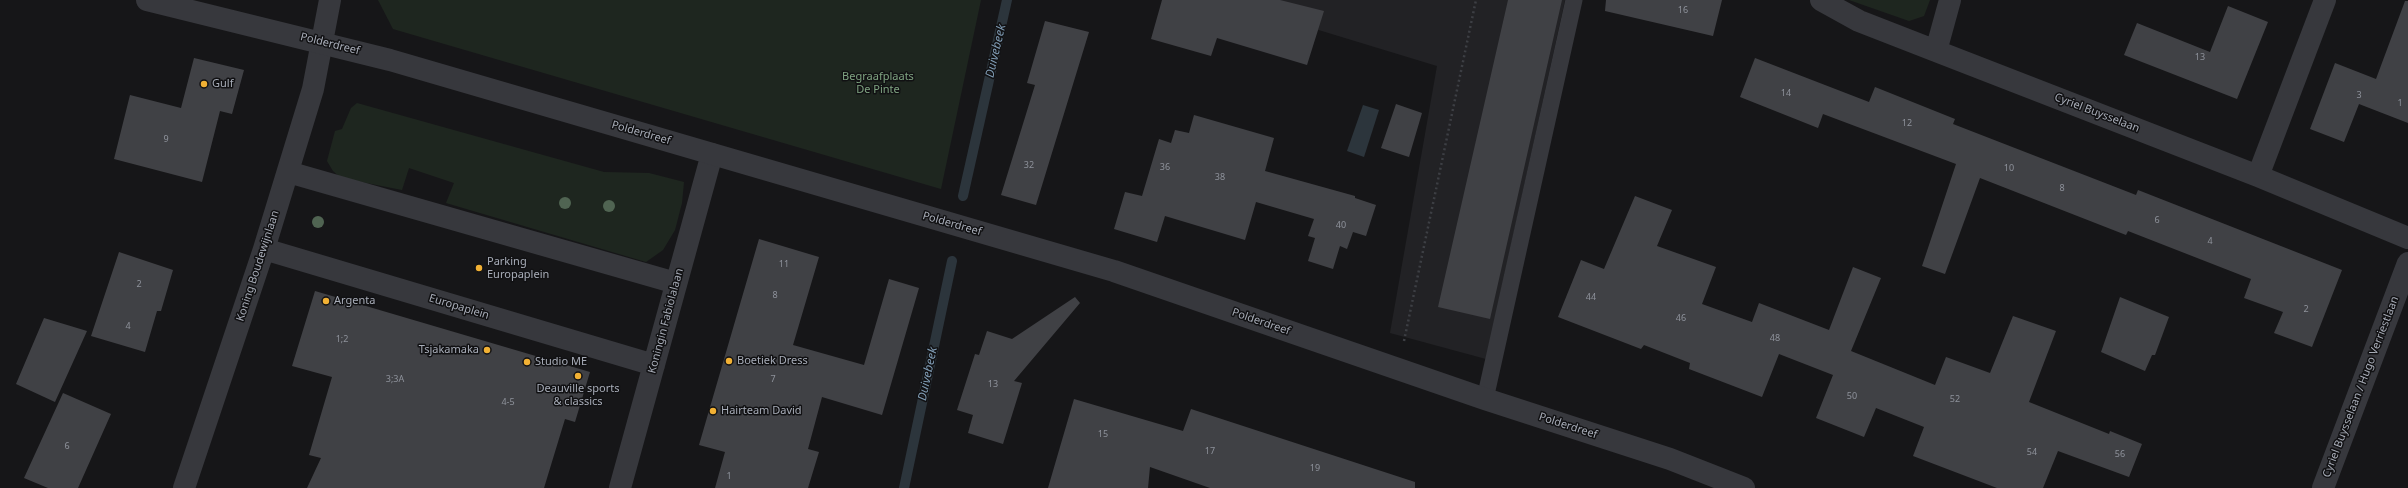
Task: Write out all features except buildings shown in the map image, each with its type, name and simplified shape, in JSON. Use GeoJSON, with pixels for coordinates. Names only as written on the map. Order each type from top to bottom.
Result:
{"type":"FeatureCollection","features":[{"type":"Feature","properties":{"kind":"street","name":"Polderdreef"},"geometry":{"type":"LineString","coordinates":[[148,0],[390,60],[1114,271],[1485,399],[1670,459],[1744,488]]}},
{"type":"Feature","properties":{"kind":"street","name":"Koning Boudewijnlaan"},"geometry":{"type":"LineString","coordinates":[[184,488],[264,249],[314,89],[330,0]]}},
{"type":"Feature","properties":{"kind":"street","name":"Cyriel Buysselaan"},"geometry":{"type":"LineString","coordinates":[[1821,0],[1859,21],[2258,176],[2408,238]]}},
{"type":"Feature","properties":{"kind":"street"},"geometry":{"type":"LineString","coordinates":[[1936,50],[1950,0]]}},
{"type":"Feature","properties":{"kind":"street"},"geometry":{"type":"LineString","coordinates":[[2258,176],[2325,0]]}},
{"type":"Feature","properties":{"kind":"street","name":"Koningin Fabiolalaan"},"geometry":{"type":"LineString","coordinates":[[620,488],[712,154]]}},
{"type":"Feature","properties":{"kind":"street"},"geometry":{"type":"LineString","coordinates":[[288,172],[676,283]]}},
{"type":"Feature","properties":{"kind":"street","name":"Europaplein"},"geometry":{"type":"LineString","coordinates":[[264,249],[654,366]]}},
{"type":"Feature","properties":{"kind":"street","name":"Cyriel Buysselaan / Hugo Verriestlaan"},"geometry":{"type":"LineString","coordinates":[[2323,488],[2408,263]]}},
{"type":"Feature","properties":{"kind":"lane"},"geometry":{"type":"LineString","coordinates":[[1485,399],[1574,0]]}},
{"type":"Feature","properties":{"kind":"path"},"geometry":{"type":"LineString","coordinates":[[1398,369],[1476,0]]}},
{"type":"Feature","properties":{"kind":"shaded area"},"geometry":{"type":"Polygon","coordinates":[[[1220,0],[1565,0],[1486,359],[1390,333],[1437,66],[1220,0]]]}},
{"type":"Feature","properties":{"kind":"shaded area"},"geometry":{"type":"Polygon","coordinates":[[[1363,105],[1379,110],[1364,157],[1347,151],[1363,105]]]}},
{"type":"Feature","properties":{"kind":"green space","name":"Begraafplaats De Pinte"},"geometry":{"type":"Polygon","coordinates":[[[378,0],[981,0],[941,189],[393,29],[378,0]]]}},
{"type":"Feature","properties":{"kind":"green space"},"geometry":{"type":"Polygon","coordinates":[[[1849,0],[1930,0],[1924,16],[1909,21],[1849,0]]]}},
{"type":"Feature","properties":{"kind":"green space"},"geometry":{"type":"Polygon","coordinates":[[[357,103],[604,172],[649,173],[684,182],[682,203],[675,230],[663,250],[646,262],[446,203],[454,183],[409,168],[402,190],[341,178],[333,171],[327,161],[335,131],[342,129],[351,108],[357,103]]]}},
{"type":"Feature","properties":{"kind":"waterway","name":"Duivebeek"},"geometry":{"type":"LineString","coordinates":[[963,196],[1007,0]]}},
{"type":"Feature","properties":{"kind":"waterway","name":"Duivebeek"},"geometry":{"type":"LineString","coordinates":[[904,488],[952,261]]}},
{"type":"Feature","properties":{"kind":"place","name":"Gulf"},"geometry":{"type":"Point","coordinates":[204,84]}},
{"type":"Feature","properties":{"kind":"place","name":"Parking Europaplein"},"geometry":{"type":"Point","coordinates":[479,268]}},
{"type":"Feature","properties":{"kind":"place","name":"Argenta"},"geometry":{"type":"Point","coordinates":[326,301]}},
{"type":"Feature","properties":{"kind":"place","name":"Tsjakamaka"},"geometry":{"type":"Point","coordinates":[487,350]}},
{"type":"Feature","properties":{"kind":"place","name":"Boetiek Dress"},"geometry":{"type":"Point","coordinates":[729,361]}},
{"type":"Feature","properties":{"kind":"place","name":"Studio ME"},"geometry":{"type":"Point","coordinates":[527,362]}},
{"type":"Feature","properties":{"kind":"place","name":"Deauville sports & classics"},"geometry":{"type":"Point","coordinates":[578,376]}},
{"type":"Feature","properties":{"kind":"place","name":"Hairteam David"},"geometry":{"type":"Point","coordinates":[713,411]}}]}
